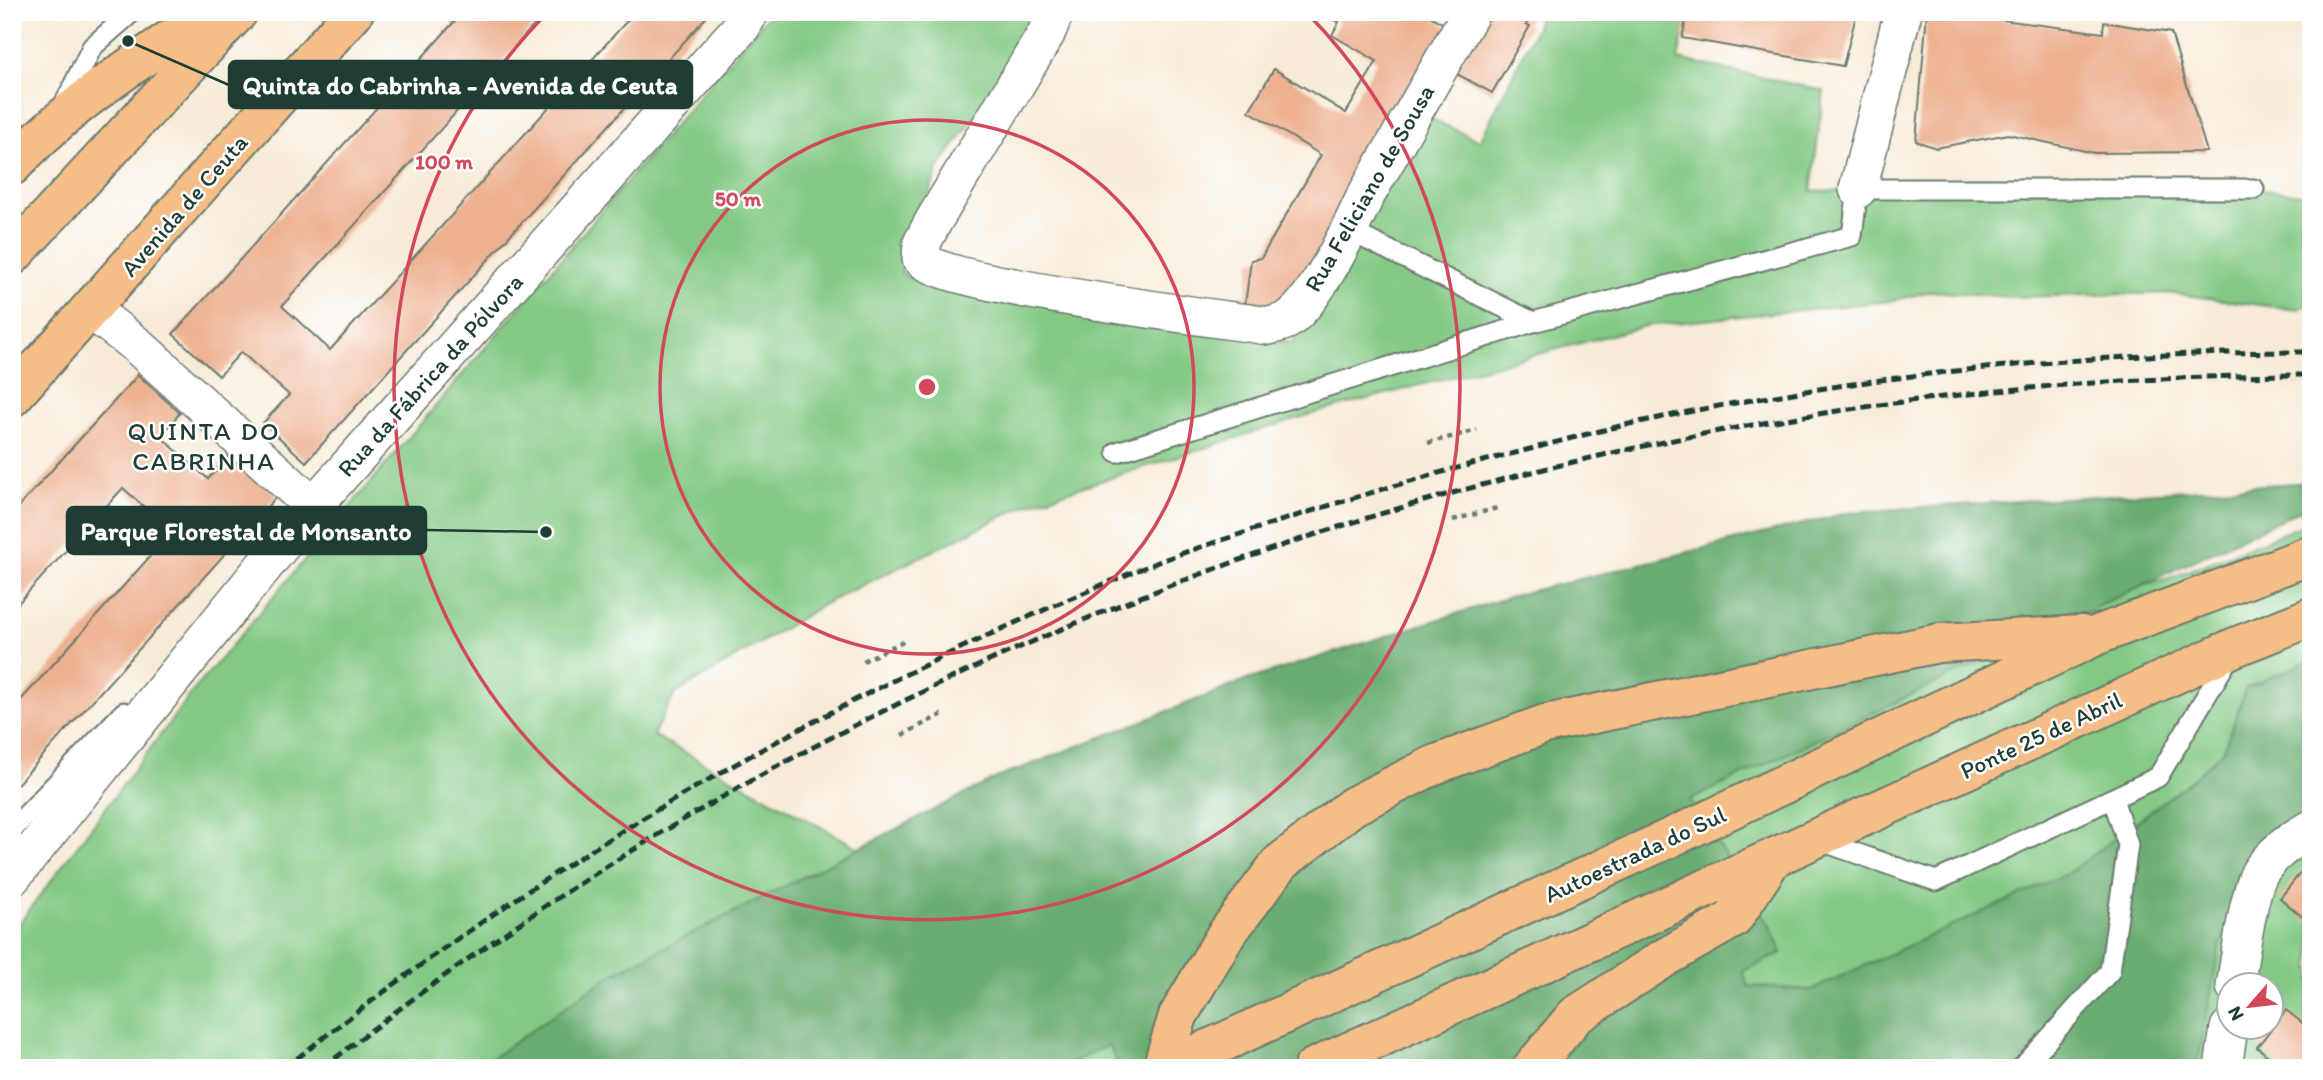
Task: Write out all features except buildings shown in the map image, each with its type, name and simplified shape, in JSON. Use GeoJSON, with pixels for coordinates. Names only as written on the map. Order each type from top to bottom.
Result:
{"type":"FeatureCollection","features":[{"type":"Feature","properties":{"kind":"highway"},"geometry":{"type":"LineString","coordinates":[[12,166],[55,125],[117,75],[211,12]]}},
{"type":"Feature","properties":{"kind":"highway"},"geometry":{"type":"LineString","coordinates":[[12,256],[238,12]]}},
{"type":"Feature","properties":{"kind":"highway","name":"Avenida de Ceuta"},"geometry":{"type":"LineString","coordinates":[[12,397],[354,12]]}},
{"type":"Feature","properties":{"kind":"highway"},"geometry":{"type":"LineString","coordinates":[[1165,1068],[1178,1016],[1225,936],[1280,863],[1353,806],[1434,765],[1545,724],[1939,643],[2100,634],[2311,555]]}},
{"type":"Feature","properties":{"kind":"highway","name":"Ponte 25 de Abril"},"geometry":{"type":"LineString","coordinates":[[1773,858],[2235,647],[2311,617]]}},
{"type":"Feature","properties":{"kind":"highway","name":"Autoestrada do Sul"},"geometry":{"type":"LineString","coordinates":[[1165,1068],[1660,843],[2100,634]]}},
{"type":"Feature","properties":{"kind":"highway"},"geometry":{"type":"LineString","coordinates":[[1313,1068],[1773,858]]}},
{"type":"Feature","properties":{"kind":"highway"},"geometry":{"type":"LineString","coordinates":[[1532,1068],[1575,1016],[1666,957],[1733,919],[1773,858]]}},
{"type":"Feature","properties":{"kind":"street","name":"Rua da Fábrica da Pólvora"},"geometry":{"type":"LineString","coordinates":[[12,877],[313,506],[742,26],[750,12]]}},
{"type":"Feature","properties":{"kind":"street","name":"Rua Feliciano de Sousa"},"geometry":{"type":"LineString","coordinates":[[1055,12],[1046,34],[959,175],[922,243],[924,262],[952,274],[1023,288],[1269,326],[1288,320],[1304,303],[1349,231],[1465,15]]}},
{"type":"Feature","properties":{"kind":"street"},"geometry":{"type":"LineString","coordinates":[[1858,190],[1903,12]]}},
{"type":"Feature","properties":{"kind":"street"},"geometry":{"type":"LineString","coordinates":[[91,310],[139,347],[313,506]]}},
{"type":"Feature","properties":{"kind":"street"},"geometry":{"type":"LineString","coordinates":[[2237,972],[2260,872],[2299,835],[2311,829]]}},
{"type":"Feature","properties":{"kind":"street"},"geometry":{"type":"LineString","coordinates":[[2223,1068],[2227,1042]]}},
{"type":"Feature","properties":{"kind":"lane"},"geometry":{"type":"LineString","coordinates":[[55,125],[92,47],[132,12]]}},
{"type":"Feature","properties":{"kind":"lane"},"geometry":{"type":"LineString","coordinates":[[1117,452],[1533,322],[1852,236],[1858,190],[2254,189]]}},
{"type":"Feature","properties":{"kind":"lane"},"geometry":{"type":"LineString","coordinates":[[1349,231],[1533,322]]}},
{"type":"Feature","properties":{"kind":"lane"},"geometry":{"type":"LineString","coordinates":[[12,830],[313,506]]}},
{"type":"Feature","properties":{"kind":"lane"},"geometry":{"type":"LineString","coordinates":[[1814,839],[1936,881],[2158,777],[2235,647]]}},
{"type":"Feature","properties":{"kind":"lane"},"geometry":{"type":"LineString","coordinates":[[2022,1068],[2110,971],[2128,845],[2113,799]]}},
{"type":"Feature","properties":{"kind":"path"},"geometry":{"type":"LineString","coordinates":[[1428,443],[1477,430]]}},
{"type":"Feature","properties":{"kind":"path"},"geometry":{"type":"LineString","coordinates":[[1453,520],[1501,507]]}},
{"type":"Feature","properties":{"kind":"path"},"geometry":{"type":"LineString","coordinates":[[863,661],[906,640]]}},
{"type":"Feature","properties":{"kind":"path"},"geometry":{"type":"LineString","coordinates":[[902,735],[945,713]]}},
{"type":"Feature","properties":{"kind":"green space"},"geometry":{"type":"Polygon","coordinates":[[[771,12],[826,12],[833,18],[838,12],[1049,12],[938,169],[901,272],[910,278],[1018,300],[1292,343],[1427,117],[1480,141],[1536,28],[1540,12],[1688,12],[1678,59],[1824,91],[1811,191],[2254,189],[2311,195],[2311,303],[2298,310],[2169,293],[2012,297],[1931,291],[1891,301],[1645,326],[1318,412],[1028,504],[826,603],[675,694],[653,735],[1146,1005],[2012,623],[2173,577],[2311,522],[2311,1068],[12,1068],[12,933],[194,690],[771,12]]]}},
{"type":"Feature","properties":{"kind":"green space"},"geometry":{"type":"Polygon","coordinates":[[[2311,482],[2311,505],[1690,800],[1770,926],[1782,953],[1743,971],[1748,986],[1811,990],[2070,872],[2185,785],[2223,751],[2246,688],[2311,660],[2311,848],[2272,846],[2220,944],[2197,1068],[1119,1068],[1109,1045],[1059,1068],[478,1068],[609,976],[994,779],[1247,680],[1519,594],[1851,512],[2311,482]]]}},
{"type":"Feature","properties":{"kind":"railway"},"geometry":{"type":"LineString","coordinates":[[285,1068],[489,917],[595,848],[703,783],[926,664],[1041,611],[1170,558],[1343,501],[1464,466],[1607,429],[1810,390],[2060,361],[2311,352]]}},
{"type":"Feature","properties":{"kind":"railway"},"geometry":{"type":"LineString","coordinates":[[323,1068],[541,909],[770,770],[1010,652],[1258,554],[1514,476],[1776,421],[2042,387],[2311,375]]}},
{"type":"Feature","properties":{"kind":"place","name":"Quinta do Cabrinha - Avenida de Ceuta"},"geometry":{"type":"Point","coordinates":[128,41]}},
{"type":"Feature","properties":{"kind":"place","name":"Parque Florestal de Monsanto"},"geometry":{"type":"Point","coordinates":[546,532]}},
{"type":"Feature","properties":{"kind":"district","name":"QUINTA DO CABRINHA"},"geometry":{"type":"Point","coordinates":[204,446]}}]}
